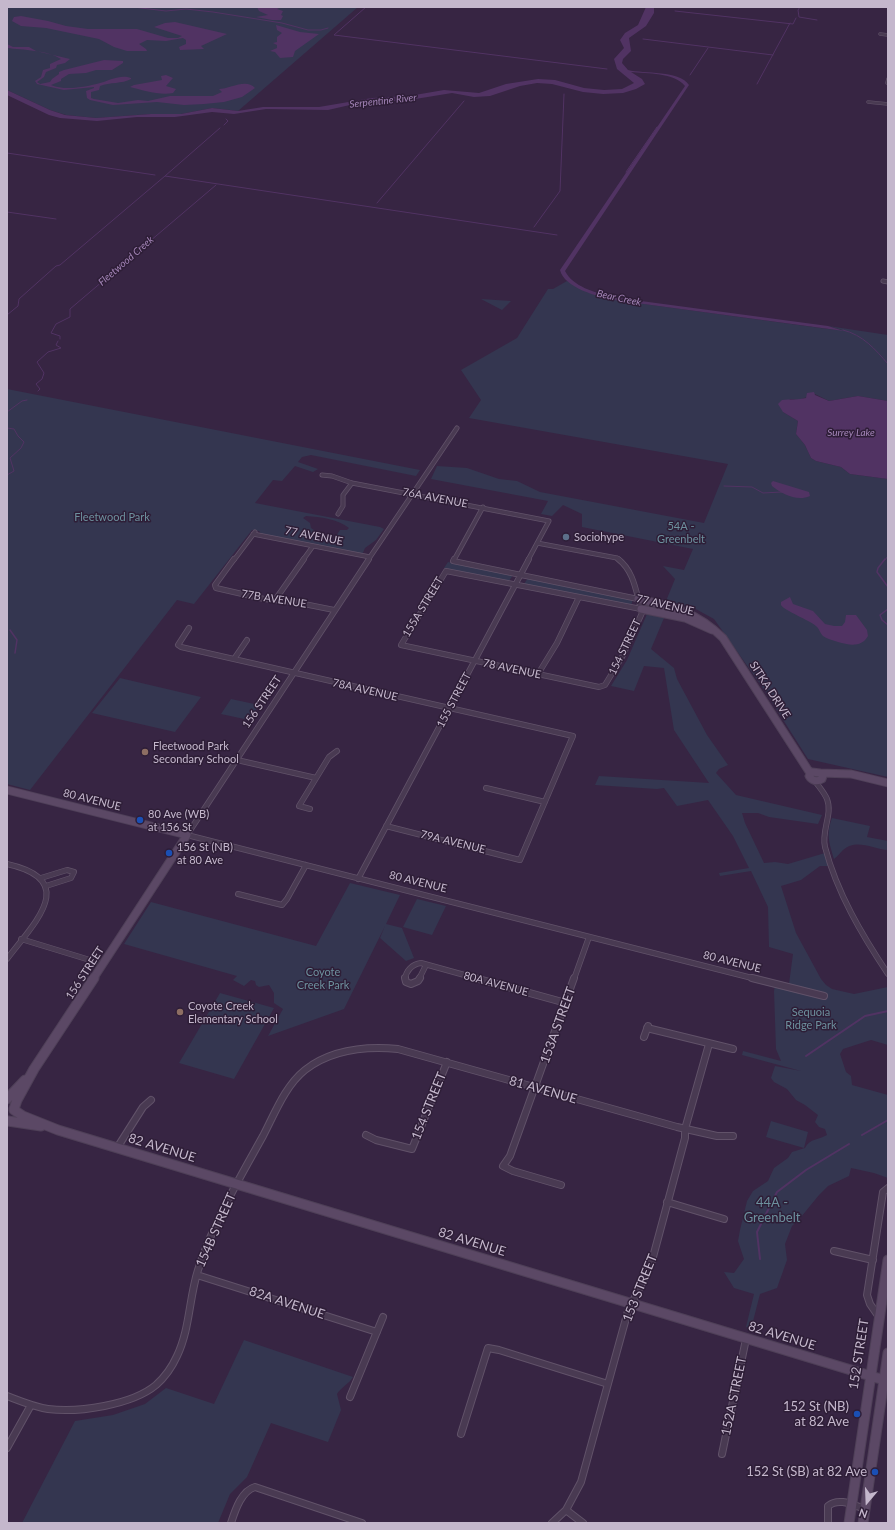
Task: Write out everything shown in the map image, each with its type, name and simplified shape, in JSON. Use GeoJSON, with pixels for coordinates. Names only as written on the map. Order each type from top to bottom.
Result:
{"type":"FeatureCollection","features":[{"type":"Feature","properties":{"kind":"street"},"geometry":{"type":"LineString","coordinates":[[880,34],[888,35]]}},
{"type":"Feature","properties":{"kind":"street"},"geometry":{"type":"LineString","coordinates":[[868,102],[888,104]]}},
{"type":"Feature","properties":{"kind":"street"},"geometry":{"type":"LineString","coordinates":[[883,281],[888,282]]}},
{"type":"Feature","properties":{"kind":"street","name":"156 STREET"},"geometry":{"type":"LineString","coordinates":[[7,1121],[12,1117],[12,1108],[34,1069],[334,610],[457,428]]}},
{"type":"Feature","properties":{"kind":"street","name":"76A AVENUE"},"geometry":{"type":"LineString","coordinates":[[322,475],[332,476],[352,483],[483,507],[549,521]]}},
{"type":"Feature","properties":{"kind":"street"},"geometry":{"type":"LineString","coordinates":[[338,514],[343,506],[343,495],[352,483]]}},
{"type":"Feature","properties":{"kind":"street","name":"77 AVENUE"},"geometry":{"type":"LineString","coordinates":[[483,507],[453,561],[520,576],[672,606],[707,621],[720,634]]}},
{"type":"Feature","properties":{"kind":"street","name":"155 STREET"},"geometry":{"type":"LineString","coordinates":[[358,879],[549,521]]}},
{"type":"Feature","properties":{"kind":"street","name":"77 AVENUE"},"geometry":{"type":"LineString","coordinates":[[216,587],[217,582],[254,533],[370,557]]}},
{"type":"Feature","properties":{"kind":"street","name":"154 STREET"},"geometry":{"type":"LineString","coordinates":[[537,543],[613,557],[620,560],[630,573],[642,612],[620,661],[607,683],[599,687]]}},
{"type":"Feature","properties":{"kind":"street"},"geometry":{"type":"LineString","coordinates":[[275,600],[313,546]]}},
{"type":"Feature","properties":{"kind":"street","name":"77 AVENUE"},"geometry":{"type":"LineString","coordinates":[[446,571],[685,618],[720,634]]}},
{"type":"Feature","properties":{"kind":"street","name":"155A STREET"},"geometry":{"type":"LineString","coordinates":[[401,645],[446,571]]}},
{"type":"Feature","properties":{"kind":"street","name":"77B AVENUE"},"geometry":{"type":"LineString","coordinates":[[216,587],[220,590],[334,610]]}},
{"type":"Feature","properties":{"kind":"street"},"geometry":{"type":"LineString","coordinates":[[538,674],[556,643],[579,597]]}},
{"type":"Feature","properties":{"kind":"street","name":"78A AVENUE"},"geometry":{"type":"LineString","coordinates":[[190,628],[179,642],[178,645],[181,647],[294,672],[449,710],[574,736],[545,802]]}},
{"type":"Feature","properties":{"kind":"street","name":"SITKA DRIVE"},"geometry":{"type":"LineString","coordinates":[[720,634],[802,757],[818,776]]}},
{"type":"Feature","properties":{"kind":"street"},"geometry":{"type":"LineString","coordinates":[[234,659],[248,640]]}},
{"type":"Feature","properties":{"kind":"street","name":"78 AVENUE"},"geometry":{"type":"LineString","coordinates":[[401,645],[599,687]]}},
{"type":"Feature","properties":{"kind":"street"},"geometry":{"type":"LineString","coordinates":[[310,808],[299,806],[329,756],[336,751]]}},
{"type":"Feature","properties":{"kind":"street"},"geometry":{"type":"LineString","coordinates":[[236,760],[316,778]]}},
{"type":"Feature","properties":{"kind":"street"},"geometry":{"type":"LineString","coordinates":[[888,782],[844,774],[818,776],[829,805],[824,838],[832,866],[857,923],[871,949],[888,974]]}},
{"type":"Feature","properties":{"kind":"street"},"geometry":{"type":"LineString","coordinates":[[486,788],[545,802]]}},
{"type":"Feature","properties":{"kind":"street","name":"80 AVENUE"},"geometry":{"type":"LineString","coordinates":[[7,790],[824,996]]}},
{"type":"Feature","properties":{"kind":"street","name":"79A AVENUE"},"geometry":{"type":"LineString","coordinates":[[386,826],[520,860],[545,802]]}},
{"type":"Feature","properties":{"kind":"street"},"geometry":{"type":"LineString","coordinates":[[7,864],[29,870],[41,878],[46,886],[48,895],[46,903],[7,959]]}},
{"type":"Feature","properties":{"kind":"street"},"geometry":{"type":"LineString","coordinates":[[238,894],[282,905],[306,866]]}},
{"type":"Feature","properties":{"kind":"street"},"geometry":{"type":"LineString","coordinates":[[41,878],[67,870],[72,870],[74,872],[71,878],[46,886]]}},
{"type":"Feature","properties":{"kind":"street","name":"153A STREET"},"geometry":{"type":"LineString","coordinates":[[561,1185],[513,1171],[503,1166],[510,1156],[589,937]]}},
{"type":"Feature","properties":{"kind":"street"},"geometry":{"type":"LineString","coordinates":[[21,939],[103,964]]}},
{"type":"Feature","properties":{"kind":"street"},"geometry":{"type":"LineString","coordinates":[[418,963],[426,965],[418,982],[411,984],[406,982],[405,978],[413,964],[418,963]]}},
{"type":"Feature","properties":{"kind":"street","name":"80A AVENUE"},"geometry":{"type":"LineString","coordinates":[[426,965],[566,1003]]}},
{"type":"Feature","properties":{"kind":"street"},"geometry":{"type":"LineString","coordinates":[[644,1037],[648,1027],[733,1049]]}},
{"type":"Feature","properties":{"kind":"street","name":"153 STREET"},"geometry":{"type":"LineString","coordinates":[[552,1523],[566,1510],[581,1482],[632,1304],[651,1263],[685,1138],[685,1129],[709,1044]]}},
{"type":"Feature","properties":{"kind":"street","name":"81 AVENUE"},"geometry":{"type":"LineString","coordinates":[[353,1048],[394,1048],[685,1129],[717,1136],[734,1136]]}},
{"type":"Feature","properties":{"kind":"street","name":"154B STREET"},"geometry":{"type":"LineString","coordinates":[[7,1396],[31,1405],[60,1410],[82,1409],[127,1401],[140,1396],[153,1387],[166,1374],[179,1351],[201,1259],[216,1224],[236,1184],[284,1095],[292,1082],[306,1069],[324,1058],[353,1048]]}},
{"type":"Feature","properties":{"kind":"street","name":"154 STREET"},"geometry":{"type":"LineString","coordinates":[[366,1135],[376,1140],[412,1149],[447,1062]]}},
{"type":"Feature","properties":{"kind":"street","name":"156 STREET"},"geometry":{"type":"LineString","coordinates":[[7,1099],[34,1069]]}},
{"type":"Feature","properties":{"kind":"street"},"geometry":{"type":"LineString","coordinates":[[117,1148],[142,1107],[151,1100]]}},
{"type":"Feature","properties":{"kind":"street","name":"82 AVENUE"},"geometry":{"type":"LineString","coordinates":[[12,1108],[53,1129]]}},
{"type":"Feature","properties":{"kind":"street","name":"82 AVENUE"},"geometry":{"type":"LineString","coordinates":[[7,1121],[53,1129],[884,1380]]}},
{"type":"Feature","properties":{"kind":"street"},"geometry":{"type":"LineString","coordinates":[[879,1317],[867,1298],[883,1192],[888,1188]]}},
{"type":"Feature","properties":{"kind":"street"},"geometry":{"type":"LineString","coordinates":[[667,1202],[724,1219]]}},
{"type":"Feature","properties":{"kind":"street"},"geometry":{"type":"LineString","coordinates":[[834,1251],[873,1260]]}},
{"type":"Feature","properties":{"kind":"street","name":"152 STREET"},"geometry":{"type":"LineString","coordinates":[[849,1523],[888,1260]]}},
{"type":"Feature","properties":{"kind":"street","name":"82A AVENUE"},"geometry":{"type":"LineString","coordinates":[[197,1275],[377,1332]]}},
{"type":"Feature","properties":{"kind":"street"},"geometry":{"type":"LineString","coordinates":[[350,1397],[383,1317]]}},
{"type":"Feature","properties":{"kind":"street","name":"152A STREET"},"geometry":{"type":"LineString","coordinates":[[722,1454],[746,1339]]}},
{"type":"Feature","properties":{"kind":"street"},"geometry":{"type":"LineString","coordinates":[[461,1434],[486,1360],[488,1348],[499,1350],[608,1384]]}},
{"type":"Feature","properties":{"kind":"street"},"geometry":{"type":"LineString","coordinates":[[863,1523],[888,1353]]}},
{"type":"Feature","properties":{"kind":"street"},"geometry":{"type":"LineString","coordinates":[[7,1448],[31,1405]]}},
{"type":"Feature","properties":{"kind":"street"},"geometry":{"type":"LineString","coordinates":[[231,1523],[244,1494],[249,1488],[253,1487],[266,1490],[362,1523]]}},
{"type":"Feature","properties":{"kind":"street"},"geometry":{"type":"LineString","coordinates":[[828,1523],[827,1511],[829,1503],[837,1501],[852,1504],[865,1509]]}},
{"type":"Feature","properties":{"kind":"street"},"geometry":{"type":"LineString","coordinates":[[566,1510],[583,1523]]}},
{"type":"Feature","properties":{"kind":"green space"},"geometry":{"type":"Polygon","coordinates":[[[7,7],[358,7],[238,111],[212,108],[181,114],[151,114],[96,118],[66,115],[50,110],[7,90],[7,7]]]}},
{"type":"Feature","properties":{"kind":"green space","name":"54A - Greenbelt"},"geometry":{"type":"Polygon","coordinates":[[[567,281],[599,297],[615,300],[828,329],[842,330],[828,326],[888,335],[888,401],[858,396],[829,401],[815,394],[799,400],[790,399],[783,412],[798,421],[796,434],[805,445],[811,458],[816,461],[841,467],[850,474],[888,479],[888,777],[808,759],[763,688],[714,619],[692,607],[666,601],[675,579],[663,566],[684,570],[693,549],[582,527],[582,514],[563,505],[552,516],[541,514],[548,501],[431,479],[437,466],[467,468],[499,479],[517,481],[540,492],[704,523],[728,464],[469,418],[481,400],[461,370],[517,338],[548,289],[553,289],[567,281]]]}},
{"type":"Feature","properties":{"kind":"green space"},"geometry":{"type":"Polygon","coordinates":[[[481,299],[511,301],[502,310],[481,299]]]}},
{"type":"Feature","properties":{"kind":"green space","name":"Fleetwood Park"},"geometry":{"type":"Polygon","coordinates":[[[7,389],[420,470],[416,476],[311,455],[302,457],[298,462],[318,469],[313,472],[295,466],[282,481],[273,480],[255,503],[384,529],[376,540],[365,548],[362,555],[262,535],[259,531],[252,530],[194,604],[177,600],[30,790],[7,784],[7,389]],[[306,516],[303,518],[310,523],[311,528],[320,534],[318,541],[332,542],[340,530],[347,530],[349,528],[340,522],[306,516]]]}},
{"type":"Feature","properties":{"kind":"green space"},"geometry":{"type":"Polygon","coordinates":[[[448,562],[513,575],[509,581],[444,568],[448,562]]]}},
{"type":"Feature","properties":{"kind":"green space"},"geometry":{"type":"Polygon","coordinates":[[[528,578],[633,599],[631,606],[524,584],[528,578]]]}},
{"type":"Feature","properties":{"kind":"green space"},"geometry":{"type":"Polygon","coordinates":[[[647,614],[664,618],[651,649],[674,668],[677,679],[707,735],[728,765],[719,769],[716,773],[736,795],[822,815],[818,824],[769,817],[758,813],[742,813],[745,823],[764,863],[775,862],[788,864],[825,853],[829,866],[820,866],[801,880],[781,886],[796,933],[821,979],[832,989],[854,994],[888,987],[888,1045],[871,1040],[843,1049],[840,1054],[846,1072],[851,1076],[852,1085],[888,1095],[888,1178],[851,1168],[849,1176],[828,1186],[819,1195],[792,1226],[785,1244],[787,1260],[777,1288],[760,1294],[751,1329],[746,1327],[754,1294],[734,1288],[724,1272],[734,1273],[744,1259],[738,1241],[747,1201],[753,1191],[768,1181],[774,1168],[788,1158],[792,1152],[805,1148],[809,1142],[827,1135],[825,1129],[819,1127],[815,1122],[818,1115],[796,1100],[787,1089],[774,1082],[771,1078],[775,1066],[801,1071],[742,1055],[743,1051],[781,1061],[776,1049],[774,991],[776,981],[789,984],[793,954],[769,947],[768,907],[751,871],[720,876],[719,873],[749,868],[733,836],[708,800],[677,806],[664,788],[657,789],[595,785],[599,776],[709,783],[674,730],[664,668],[644,666],[634,691],[611,686],[627,660],[647,614]]]}},
{"type":"Feature","properties":{"kind":"green space"},"geometry":{"type":"Polygon","coordinates":[[[120,678],[201,697],[175,732],[92,713],[120,678]]]}},
{"type":"Feature","properties":{"kind":"green space"},"geometry":{"type":"Polygon","coordinates":[[[231,699],[259,705],[249,720],[221,714],[231,699]]]}},
{"type":"Feature","properties":{"kind":"green space"},"geometry":{"type":"Polygon","coordinates":[[[832,818],[870,826],[867,837],[888,841],[888,850],[859,844],[853,845],[843,850],[834,859],[829,838],[829,829],[832,818]]]}},
{"type":"Feature","properties":{"kind":"green space","name":"Coyote Creek Park"},"geometry":{"type":"Polygon","coordinates":[[[350,883],[400,895],[386,924],[402,928],[414,958],[406,961],[380,938],[385,926],[344,1009],[268,1036],[283,1009],[274,1003],[274,993],[269,985],[259,987],[256,985],[255,981],[251,980],[244,986],[233,980],[237,976],[124,944],[151,902],[316,946],[350,883]]]}},
{"type":"Feature","properties":{"kind":"green space"},"geometry":{"type":"Polygon","coordinates":[[[417,899],[446,906],[432,935],[403,927],[417,899]]]}},
{"type":"Feature","properties":{"kind":"green space"},"geometry":{"type":"Polygon","coordinates":[[[220,993],[274,1008],[234,1079],[179,1063],[220,993]]]}},
{"type":"Feature","properties":{"kind":"green space"},"geometry":{"type":"Polygon","coordinates":[[[771,1121],[808,1132],[804,1148],[766,1137],[771,1121]]]}},
{"type":"Feature","properties":{"kind":"green space"},"geometry":{"type":"Polygon","coordinates":[[[244,1340],[353,1377],[337,1394],[341,1410],[328,1442],[271,1423],[247,1477],[230,1494],[218,1523],[22,1523],[75,1421],[113,1415],[145,1404],[166,1388],[214,1404],[244,1340]]]}},
{"type":"Feature","properties":{"kind":"water"},"geometry":{"type":"Polygon","coordinates":[[[257,7],[281,7],[277,9],[283,11],[281,15],[283,16],[281,20],[256,17],[268,15],[259,11],[257,7]]]}},
{"type":"Feature","properties":{"kind":"water","name":"Serpentine River"},"geometry":{"type":"Polygon","coordinates":[[[646,7],[654,7],[654,13],[646,26],[629,38],[631,51],[623,59],[622,63],[628,70],[670,75],[684,80],[689,85],[565,271],[573,281],[579,285],[611,297],[828,326],[844,331],[614,300],[583,291],[568,282],[563,276],[560,270],[685,86],[680,81],[667,76],[631,72],[642,79],[645,84],[636,89],[623,93],[603,94],[583,92],[552,84],[537,83],[520,86],[490,96],[474,97],[452,93],[403,101],[363,102],[328,110],[266,109],[234,114],[212,112],[175,117],[137,117],[97,121],[60,118],[49,115],[7,95],[7,90],[50,110],[65,115],[96,118],[151,114],[181,114],[212,108],[238,111],[263,107],[319,107],[372,98],[409,96],[444,90],[479,93],[506,84],[538,79],[555,80],[584,88],[604,90],[622,89],[634,83],[617,69],[614,59],[624,48],[620,40],[625,33],[638,25],[646,7]]]}},
{"type":"Feature","properties":{"kind":"water"},"geometry":{"type":"Polygon","coordinates":[[[21,16],[66,26],[88,29],[137,29],[168,38],[178,38],[182,36],[154,27],[165,23],[175,22],[227,34],[201,46],[204,49],[180,50],[179,47],[186,44],[186,40],[183,38],[166,41],[147,40],[139,44],[147,51],[127,51],[114,47],[99,39],[46,28],[21,26],[12,21],[14,17],[21,16]]]}},
{"type":"Feature","properties":{"kind":"water"},"geometry":{"type":"Polygon","coordinates":[[[276,25],[300,32],[319,34],[295,51],[293,57],[280,58],[275,52],[270,51],[277,48],[277,45],[273,43],[277,42],[277,37],[282,33],[277,30],[276,25]]]}},
{"type":"Feature","properties":{"kind":"water"},"geometry":{"type":"Polygon","coordinates":[[[7,44],[13,47],[29,47],[36,51],[7,48],[7,44]]]}},
{"type":"Feature","properties":{"kind":"water"},"geometry":{"type":"Polygon","coordinates":[[[51,55],[70,59],[65,63],[57,65],[56,68],[46,72],[44,77],[37,82],[40,84],[50,82],[59,74],[59,72],[64,70],[104,60],[123,61],[123,63],[112,70],[96,70],[86,73],[69,74],[61,79],[61,81],[51,85],[63,88],[76,88],[119,77],[131,78],[124,82],[100,86],[99,90],[91,92],[91,98],[118,103],[138,100],[148,101],[170,96],[213,96],[222,92],[219,89],[243,84],[251,85],[255,88],[242,97],[224,102],[184,105],[157,102],[113,105],[87,98],[86,91],[94,87],[64,90],[37,84],[35,81],[41,77],[43,70],[50,68],[50,64],[61,59],[51,55]]]}},
{"type":"Feature","properties":{"kind":"water"},"geometry":{"type":"Polygon","coordinates":[[[166,75],[173,78],[166,86],[176,89],[173,93],[157,93],[130,87],[162,80],[161,76],[166,75]]]}},
{"type":"Feature","properties":{"kind":"water","name":"Surrey Lake"},"geometry":{"type":"Polygon","coordinates":[[[814,392],[815,395],[829,401],[858,396],[888,401],[888,479],[850,474],[841,467],[816,461],[811,458],[805,445],[796,434],[798,421],[783,412],[778,404],[782,400],[806,398],[807,393],[814,392]]]}},
{"type":"Feature","properties":{"kind":"water"},"geometry":{"type":"Polygon","coordinates":[[[773,481],[809,492],[810,496],[805,498],[795,498],[780,492],[772,486],[771,483],[773,481]]]}},
{"type":"Feature","properties":{"kind":"water"},"geometry":{"type":"Polygon","coordinates":[[[790,597],[793,604],[813,611],[825,624],[842,626],[845,622],[846,615],[856,615],[867,630],[868,636],[862,642],[854,645],[826,638],[816,626],[787,610],[781,605],[781,602],[790,597]]]}},
{"type":"Feature","properties":{"kind":"waterway"},"geometry":{"type":"LineString","coordinates":[[133,7],[166,11],[186,9],[213,12],[282,23],[308,30],[321,30],[328,28]]}},
{"type":"Feature","properties":{"kind":"waterway"},"geometry":{"type":"LineString","coordinates":[[366,7],[334,35],[607,69]]}},
{"type":"Feature","properties":{"kind":"waterway"},"geometry":{"type":"LineString","coordinates":[[800,7],[798,10],[799,17],[817,20]]}},
{"type":"Feature","properties":{"kind":"waterway"},"geometry":{"type":"LineString","coordinates":[[675,11],[790,24]]}},
{"type":"Feature","properties":{"kind":"waterway"},"geometry":{"type":"LineString","coordinates":[[790,24],[793,24],[796,18]]}},
{"type":"Feature","properties":{"kind":"waterway"},"geometry":{"type":"LineString","coordinates":[[773,55],[790,24]]}},
{"type":"Feature","properties":{"kind":"waterway"},"geometry":{"type":"LineString","coordinates":[[643,39],[773,55]]}},
{"type":"Feature","properties":{"kind":"waterway"},"geometry":{"type":"LineString","coordinates":[[690,75],[708,48]]}},
{"type":"Feature","properties":{"kind":"waterway"},"geometry":{"type":"LineString","coordinates":[[757,84],[773,55]]}},
{"type":"Feature","properties":{"kind":"waterway"},"geometry":{"type":"LineString","coordinates":[[534,227],[560,191],[564,94]]}},
{"type":"Feature","properties":{"kind":"waterway"},"geometry":{"type":"LineString","coordinates":[[377,203],[464,101]]}},
{"type":"Feature","properties":{"kind":"waterway"},"geometry":{"type":"LineString","coordinates":[[224,125],[228,121],[226,119]]}},
{"type":"Feature","properties":{"kind":"waterway","name":"Bear Creek"},"geometry":{"type":"LineString","coordinates":[[626,172],[657,127]]}},
{"type":"Feature","properties":{"kind":"waterway"},"geometry":{"type":"LineString","coordinates":[[165,176],[220,128]]}},
{"type":"Feature","properties":{"kind":"waterway"},"geometry":{"type":"LineString","coordinates":[[7,153],[155,175]]}},
{"type":"Feature","properties":{"kind":"waterway"},"geometry":{"type":"LineString","coordinates":[[7,315],[18,306],[19,299],[56,266],[60,265],[165,176]]}},
{"type":"Feature","properties":{"kind":"waterway"},"geometry":{"type":"LineString","coordinates":[[165,176],[557,235]]}},
{"type":"Feature","properties":{"kind":"waterway","name":"Fleetwood Creek"},"geometry":{"type":"LineString","coordinates":[[60,339],[60,336],[51,333],[56,324],[70,317],[70,309],[216,185]]}},
{"type":"Feature","properties":{"kind":"waterway"},"geometry":{"type":"LineString","coordinates":[[7,212],[56,219]]}},
{"type":"Feature","properties":{"kind":"waterway","name":"Bear Creek"},"geometry":{"type":"LineString","coordinates":[[843,330],[863,339],[888,364]]}},
{"type":"Feature","properties":{"kind":"waterway","name":"Fleetwood Creek"},"geometry":{"type":"LineString","coordinates":[[38,391],[40,389],[36,384],[42,379],[44,373],[37,362],[48,352],[61,348],[56,345],[58,341]]}},
{"type":"Feature","properties":{"kind":"waterway","name":"Fleetwood Creek"},"geometry":{"type":"LineString","coordinates":[[7,412],[22,401],[27,400]]}},
{"type":"Feature","properties":{"kind":"waterway","name":"Fleetwood Creek"},"geometry":{"type":"LineString","coordinates":[[7,428],[14,429],[24,442],[21,448],[10,458],[14,471],[7,475]]}},
{"type":"Feature","properties":{"kind":"waterway"},"geometry":{"type":"LineString","coordinates":[[724,486],[752,487],[763,493],[782,492]]}},
{"type":"Feature","properties":{"kind":"waterway","name":"Bear Creek"},"geometry":{"type":"LineString","coordinates":[[885,560],[888,556]]}},
{"type":"Feature","properties":{"kind":"waterway","name":"Bear Creek"},"geometry":{"type":"LineString","coordinates":[[885,559],[878,568],[877,572],[888,587]]}},
{"type":"Feature","properties":{"kind":"waterway","name":"Bear Creek"},"geometry":{"type":"LineString","coordinates":[[888,609],[880,615],[882,620],[888,625]]}},
{"type":"Feature","properties":{"kind":"waterway"},"geometry":{"type":"LineString","coordinates":[[10,630],[17,640],[15,653]]}},
{"type":"Feature","properties":{"kind":"waterway"},"geometry":{"type":"LineString","coordinates":[[806,1056],[865,1016],[888,1011]]}},
{"type":"Feature","properties":{"kind":"waterway"},"geometry":{"type":"LineString","coordinates":[[862,1135],[888,1120]]}},
{"type":"Feature","properties":{"kind":"waterway"},"geometry":{"type":"LineString","coordinates":[[760,1259],[757,1232],[777,1192],[806,1170],[849,1144]]}},
{"type":"Feature","properties":{"kind":"place","name":"Sociohype"},"geometry":{"type":"Point","coordinates":[566,537]}},
{"type":"Feature","properties":{"kind":"place","name":"Fleetwood Park Secondary School"},"geometry":{"type":"Point","coordinates":[145,752]}},
{"type":"Feature","properties":{"kind":"place","name":"80 Ave (WB) at 156 St"},"geometry":{"type":"Point","coordinates":[140,820]}},
{"type":"Feature","properties":{"kind":"place","name":"156 St (NB) at 80 Ave"},"geometry":{"type":"Point","coordinates":[169,853]}},
{"type":"Feature","properties":{"kind":"place","name":"Coyote Creek Elementary School"},"geometry":{"type":"Point","coordinates":[180,1012]}},
{"type":"Feature","properties":{"kind":"place","name":"152 St (NB) at 82 Ave"},"geometry":{"type":"Point","coordinates":[857,1414]}},
{"type":"Feature","properties":{"kind":"place","name":"152 St (SB) at 82 Ave"},"geometry":{"type":"Point","coordinates":[875,1472]}},
{"type":"Feature","properties":{"kind":"park label","name":"Sequoia Ridge Park"},"geometry":{"type":"Point","coordinates":[811,1018]}},
{"type":"Feature","properties":{"kind":"park label","name":"44A - Greenbelt"},"geometry":{"type":"Point","coordinates":[772,1210]}}]}
